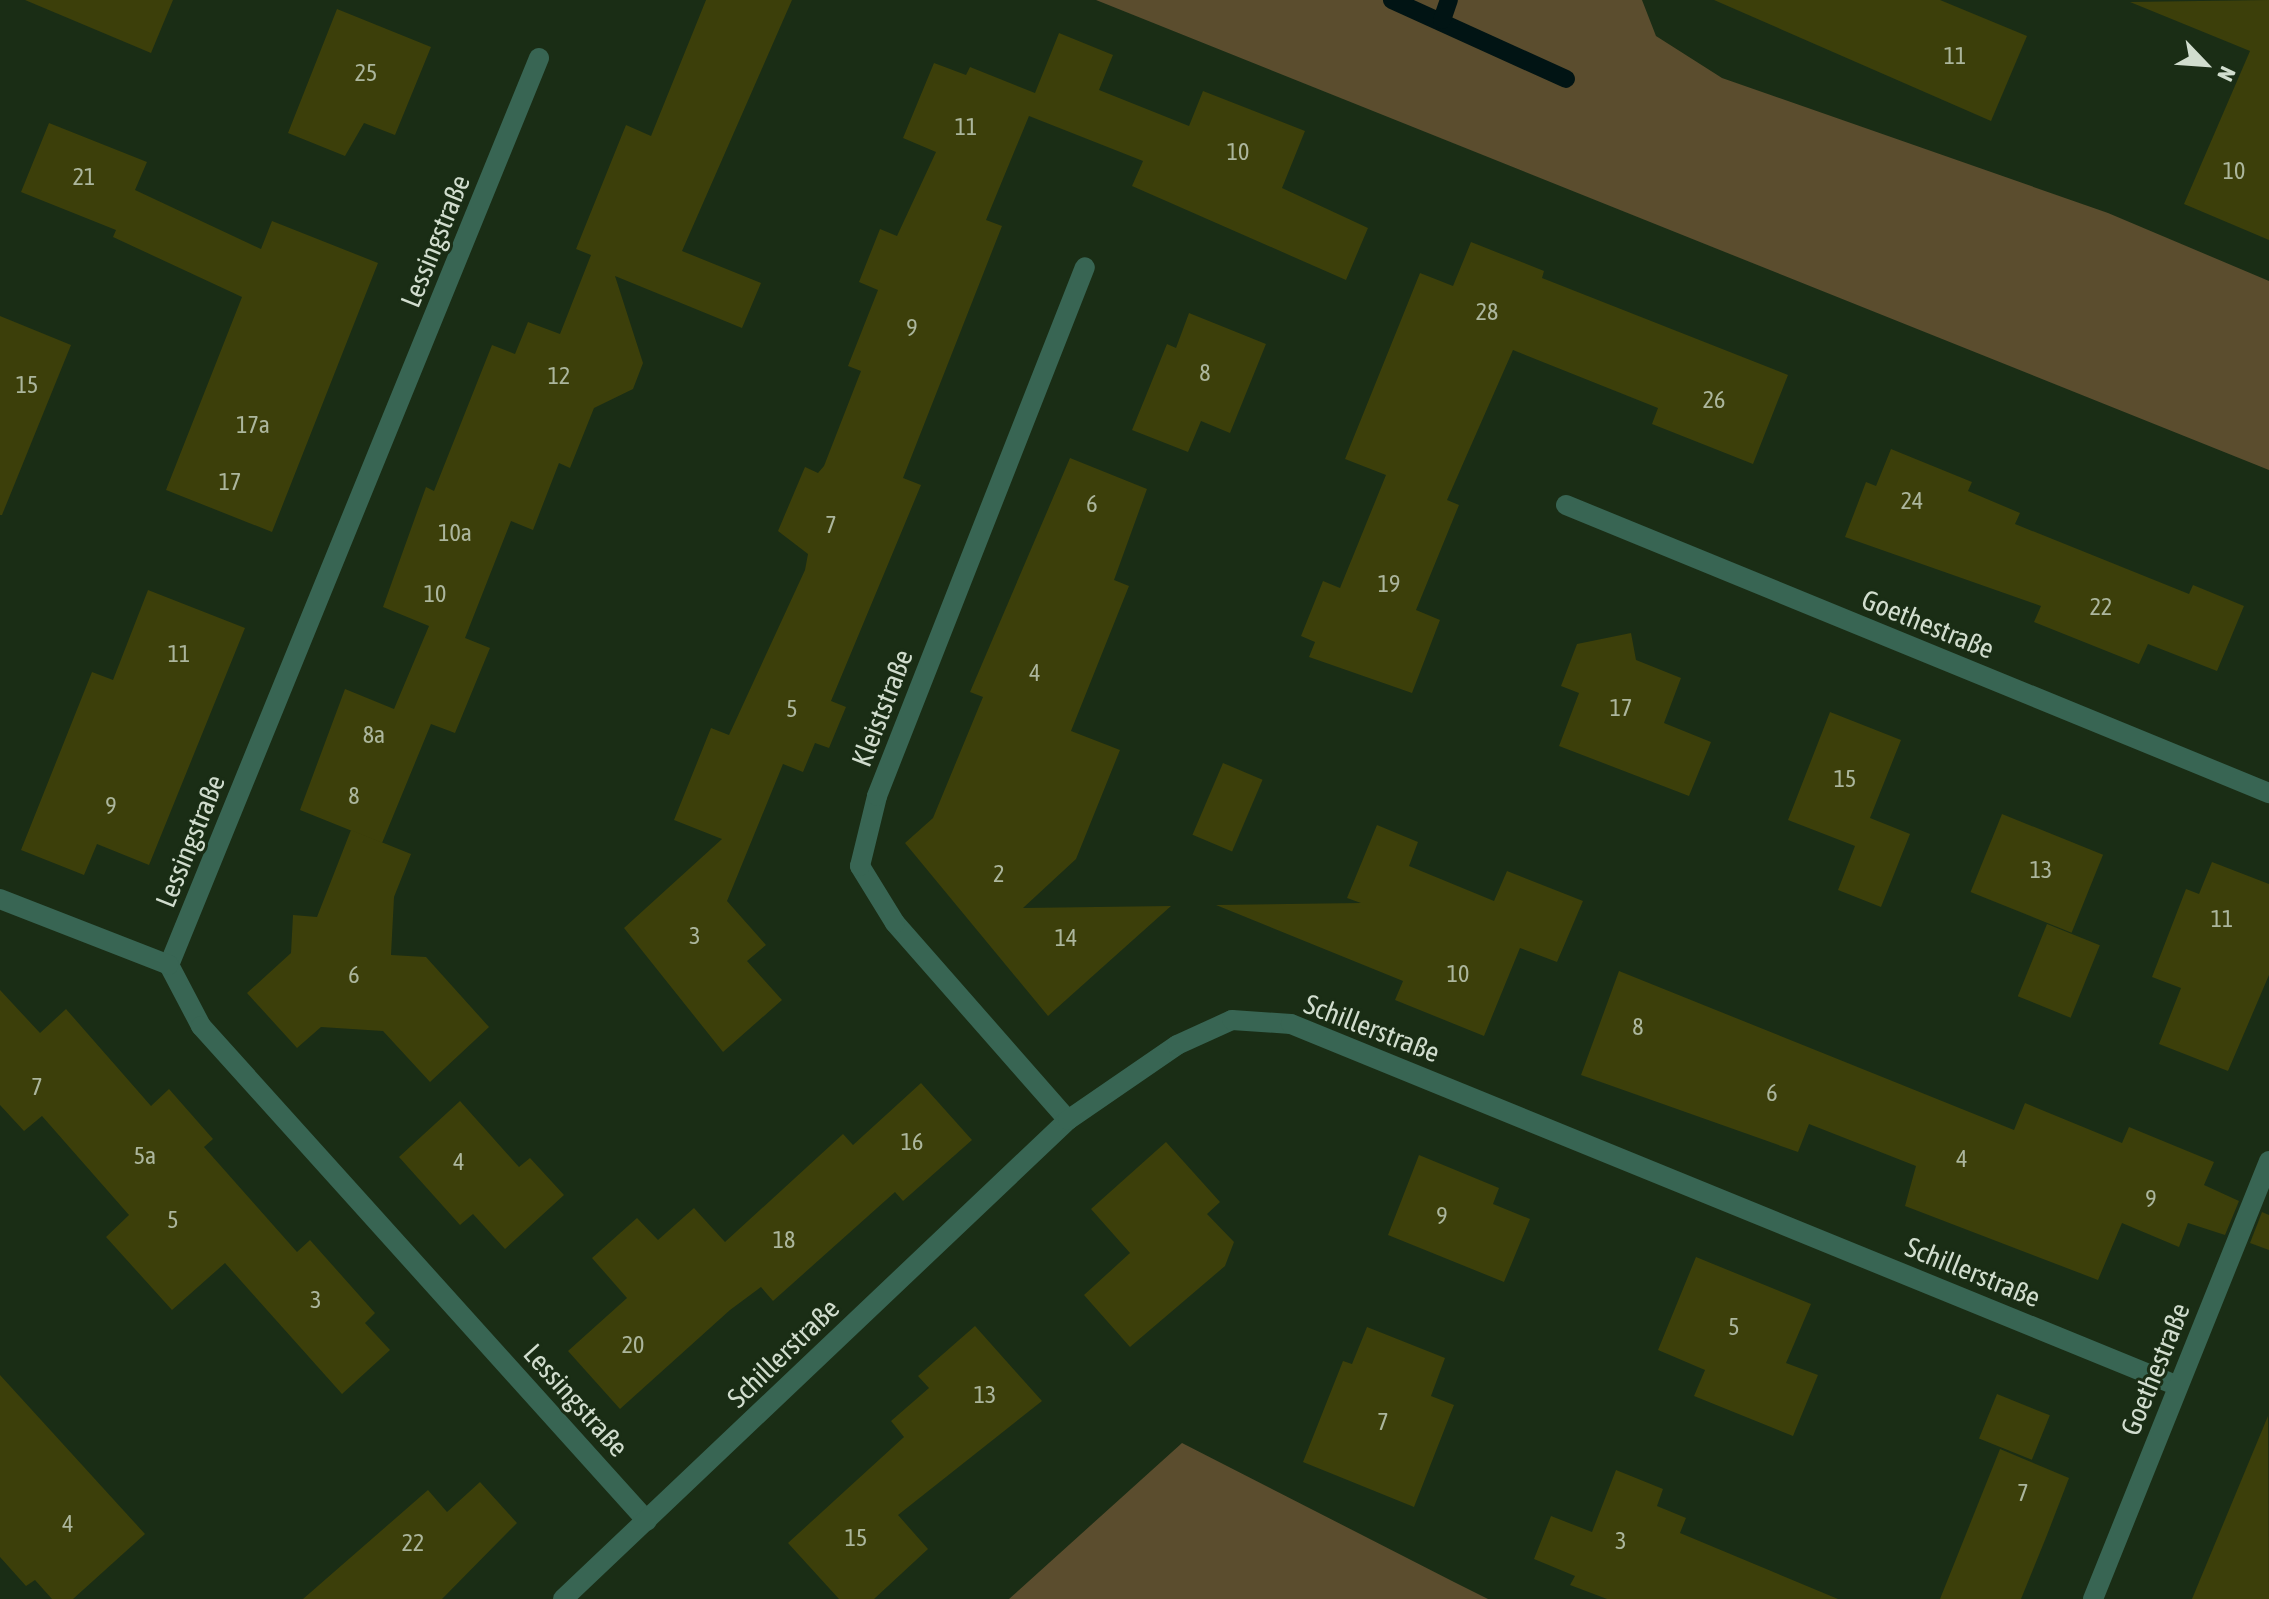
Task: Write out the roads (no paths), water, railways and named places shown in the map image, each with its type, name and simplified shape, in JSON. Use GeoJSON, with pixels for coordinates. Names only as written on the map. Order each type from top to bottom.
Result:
{"type":"FeatureCollection","features":[{"type":"Feature","properties":{"kind":"street","name":"Lessingstraße"},"geometry":{"type":"LineString","coordinates":[[539,58],[169,965],[201,1026],[647,1521]]}},
{"type":"Feature","properties":{"kind":"street","name":"Kleiststraße"},"geometry":{"type":"LineString","coordinates":[[1068,1120],[895,923],[860,866],[877,796],[1085,267]]}},
{"type":"Feature","properties":{"kind":"street","name":"Goethestraße"},"geometry":{"type":"LineString","coordinates":[[1566,505],[2269,793]]}},
{"type":"Feature","properties":{"kind":"street"},"geometry":{"type":"LineString","coordinates":[[0,899],[169,965]]}},
{"type":"Feature","properties":{"kind":"street","name":"Schillerstraße"},"geometry":{"type":"LineString","coordinates":[[563,1599],[1068,1120],[1177,1045],[1232,1020],[1291,1024],[2178,1386]]}},
{"type":"Feature","properties":{"kind":"street","name":"Goethestraße"},"geometry":{"type":"LineString","coordinates":[[2093,1599],[2269,1161]]}},
{"type":"Feature","properties":{"kind":"waterway"},"geometry":{"type":"LineString","coordinates":[[1392,0],[1566,79]]}},
{"type":"Feature","properties":{"kind":"waterway"},"geometry":{"type":"LineString","coordinates":[[1442,20],[1449,0]]}}]}
